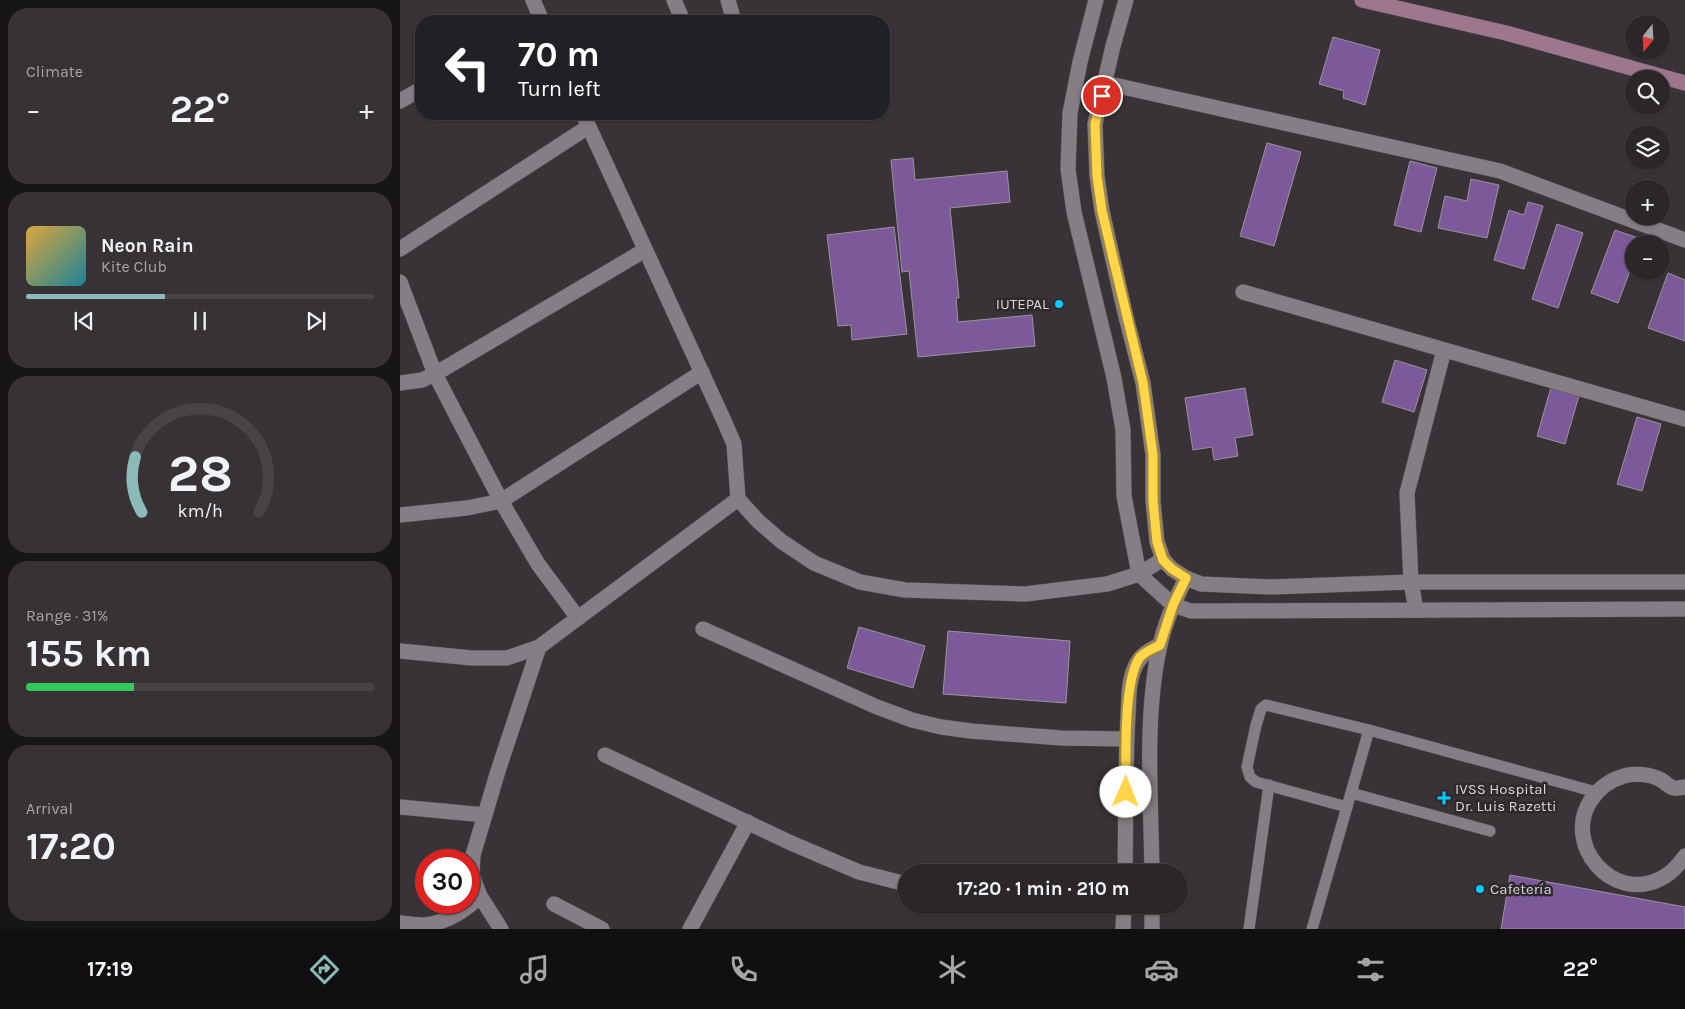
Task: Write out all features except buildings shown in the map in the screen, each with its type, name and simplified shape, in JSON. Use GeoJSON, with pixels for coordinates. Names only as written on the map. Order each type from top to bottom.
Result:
{"type":"FeatureCollection","features":[{"type":"Feature","properties":{"kind":"main road"},"geometry":{"type":"LineString","coordinates":[[1362,0],[1506,34],[1685,83]]}},
{"type":"Feature","properties":{"kind":"street"},"geometry":{"type":"LineString","coordinates":[[533,0],[539,15]]}},
{"type":"Feature","properties":{"kind":"street"},"geometry":{"type":"LineString","coordinates":[[674,0],[680,15]]}},
{"type":"Feature","properties":{"kind":"street"},"geometry":{"type":"LineString","coordinates":[[728,0],[732,15]]}},
{"type":"Feature","properties":{"kind":"street"},"geometry":{"type":"LineString","coordinates":[[1096,0],[1080,62],[1070,113],[1068,169],[1074,212],[1114,378],[1123,430],[1124,496],[1139,574],[1173,605],[1191,612],[1685,609]]}},
{"type":"Feature","properties":{"kind":"street"},"geometry":{"type":"LineString","coordinates":[[1126,0],[1095,124],[1097,176],[1102,211],[1143,383],[1153,455],[1153,501],[1157,542],[1163,560],[1172,569],[1186,578],[1202,584],[1270,587],[1410,582],[1685,582]]}},
{"type":"Feature","properties":{"kind":"street"},"geometry":{"type":"LineString","coordinates":[[1105,83],[1500,171],[1685,240]]}},
{"type":"Feature","properties":{"kind":"street"},"geometry":{"type":"LineString","coordinates":[[400,102],[415,93]]}},
{"type":"Feature","properties":{"kind":"street"},"geometry":{"type":"LineString","coordinates":[[400,249],[585,120],[734,444],[738,498],[758,521],[781,542],[814,563],[860,582],[905,590],[1025,594],[1107,584],[1139,574],[1163,560]]}},
{"type":"Feature","properties":{"kind":"street"},"geometry":{"type":"LineString","coordinates":[[400,383],[422,380],[435,374],[645,250]]}},
{"type":"Feature","properties":{"kind":"street"},"geometry":{"type":"LineString","coordinates":[[400,282],[435,374],[500,501],[538,564],[578,618]]}},
{"type":"Feature","properties":{"kind":"street"},"geometry":{"type":"LineString","coordinates":[[1243,292],[1685,419]]}},
{"type":"Feature","properties":{"kind":"street"},"geometry":{"type":"LineString","coordinates":[[1416,610],[1410,582],[1407,493],[1444,350]]}},
{"type":"Feature","properties":{"kind":"street"},"geometry":{"type":"LineString","coordinates":[[400,515],[467,508],[500,501],[702,372]]}},
{"type":"Feature","properties":{"kind":"street"},"geometry":{"type":"LineString","coordinates":[[400,652],[472,658],[507,658],[540,647],[738,498]]}},
{"type":"Feature","properties":{"kind":"street"},"geometry":{"type":"LineString","coordinates":[[1152,864],[1150,711],[1160,645],[1173,605],[1186,578]]}},
{"type":"Feature","properties":{"kind":"street"},"geometry":{"type":"LineString","coordinates":[[703,629],[877,707],[912,720],[941,727],[981,732],[1061,738],[1126,739]]}},
{"type":"Feature","properties":{"kind":"street"},"geometry":{"type":"LineString","coordinates":[[1125,864],[1126,739],[1132,676],[1139,659],[1146,652],[1160,645]]}},
{"type":"Feature","properties":{"kind":"street"},"geometry":{"type":"LineString","coordinates":[[475,849],[540,647]]}},
{"type":"Feature","properties":{"kind":"street"},"geometry":{"type":"LineString","coordinates":[[605,755],[859,872],[898,882]]}},
{"type":"Feature","properties":{"kind":"street"},"geometry":{"type":"LineString","coordinates":[[1685,787],[1674,788],[1659,778],[1642,774],[1625,776],[1609,782],[1596,792],[1586,807],[1582,823],[1584,842],[1591,860],[1604,874],[1622,882],[1641,884],[1659,880],[1675,869],[1685,856]]}},
{"type":"Feature","properties":{"kind":"street"},"geometry":{"type":"LineString","coordinates":[[400,807],[485,815]]}},
{"type":"Feature","properties":{"kind":"street"},"geometry":{"type":"LineString","coordinates":[[690,929],[748,822]]}},
{"type":"Feature","properties":{"kind":"street"},"geometry":{"type":"LineString","coordinates":[[480,896],[501,929]]}},
{"type":"Feature","properties":{"kind":"street"},"geometry":{"type":"LineString","coordinates":[[554,904],[602,929]]}},
{"type":"Feature","properties":{"kind":"street"},"geometry":{"type":"LineString","coordinates":[[400,923],[424,925],[458,914]]}},
{"type":"Feature","properties":{"kind":"street"},"geometry":{"type":"LineString","coordinates":[[1123,929],[1124,914]]}},
{"type":"Feature","properties":{"kind":"street"},"geometry":{"type":"LineString","coordinates":[[1152,914],[1152,929]]}},
{"type":"Feature","properties":{"kind":"lane"},"geometry":{"type":"LineString","coordinates":[[1347,807],[1256,782],[1250,777],[1247,767],[1261,709],[1266,705],[1369,730],[1596,792]]}},
{"type":"Feature","properties":{"kind":"lane"},"geometry":{"type":"LineString","coordinates":[[1312,929],[1369,730]]}},
{"type":"Feature","properties":{"kind":"lane"},"geometry":{"type":"LineString","coordinates":[[1249,929],[1270,785]]}},
{"type":"Feature","properties":{"kind":"lane"},"geometry":{"type":"LineString","coordinates":[[1351,793],[1490,831]]}},
{"type":"Feature","properties":{"kind":"place","name":"IUTEPAL"},"geometry":{"type":"Point","coordinates":[1059,304]}},
{"type":"Feature","properties":{"kind":"place","name":"IVSS Hospital Dr. Luis Razetti"},"geometry":{"type":"Point","coordinates":[1444,798]}},
{"type":"Feature","properties":{"kind":"place","name":"Cafetería"},"geometry":{"type":"Point","coordinates":[1480,889]}},
{"type":"Feature","properties":{"kind":"route"},"geometry":{"type":"LineString","coordinates":[[1102,96],[1095,124],[1097,176],[1102,211],[1143,383],[1153,455],[1153,501],[1157,542],[1163,560],[1172,569],[1186,578],[1173,605],[1160,645],[1146,652],[1139,659],[1132,676],[1126,739],[1126,792]]}}]}
